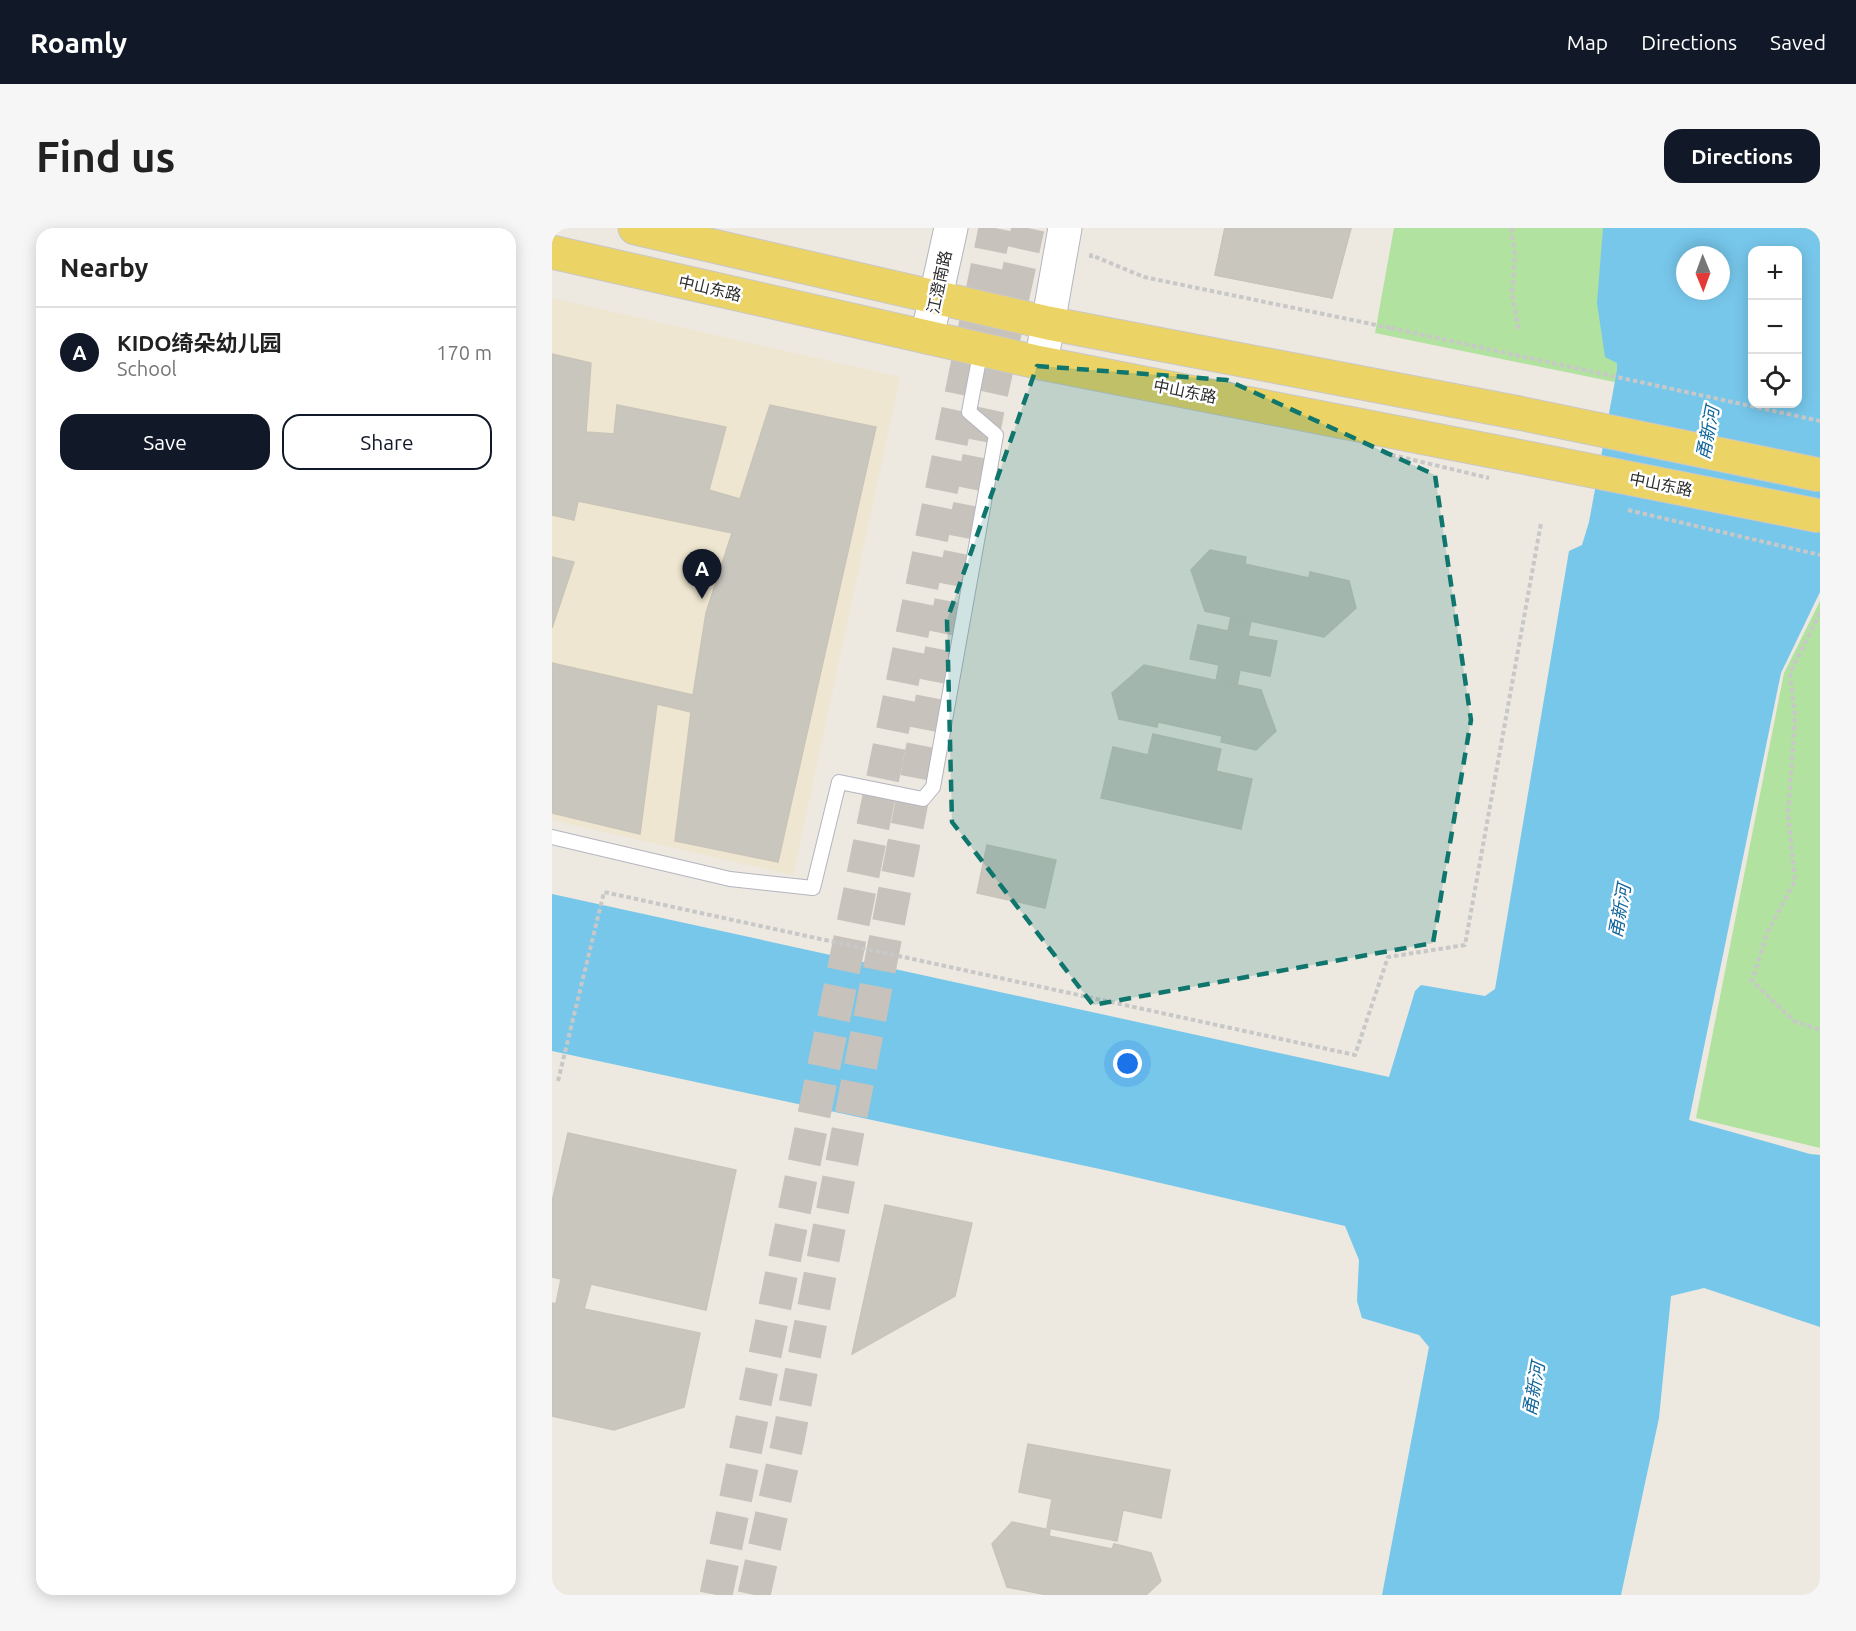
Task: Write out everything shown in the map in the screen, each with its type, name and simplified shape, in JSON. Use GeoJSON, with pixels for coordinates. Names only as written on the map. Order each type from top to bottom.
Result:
{"type":"FeatureCollection","features":[{"type":"Feature","properties":{"kind":"main road"},"geometry":{"type":"LineString","coordinates":[[635,228],[1048,323],[1514,412],[1820,475]]}},
{"type":"Feature","properties":{"kind":"main road","name":"江澄南路"},"geometry":{"type":"LineString","coordinates":[[927,337],[951,228]]}},
{"type":"Feature","properties":{"kind":"main road"},"geometry":{"type":"LineString","coordinates":[[1041,363],[1065,228]]}},
{"type":"Feature","properties":{"kind":"main road","name":"中山东路"},"geometry":{"type":"LineString","coordinates":[[552,252],[1041,363],[1820,516]]}},
{"type":"Feature","properties":{"kind":"lane"},"geometry":{"type":"LineString","coordinates":[[552,837],[730,879],[813,888],[839,782],[923,799],[933,787],[996,435],[969,412],[981,349]]}},
{"type":"Feature","properties":{"kind":"path"},"geometry":{"type":"LineString","coordinates":[[1511,228],[1515,256],[1512,294],[1519,331]]}},
{"type":"Feature","properties":{"kind":"path"},"geometry":{"type":"LineString","coordinates":[[1089,266],[1091,255],[1144,277],[1820,421]]}},
{"type":"Feature","properties":{"kind":"path"},"geometry":{"type":"LineString","coordinates":[[558,1081],[604,892],[1355,1055],[1388,957],[1465,945],[1541,523]]}},
{"type":"Feature","properties":{"kind":"path"},"geometry":{"type":"LineString","coordinates":[[1820,613],[1790,673],[1795,718],[1788,814],[1795,881],[1767,933],[1752,981],[1794,1022],[1820,1030]]}},
{"type":"Feature","properties":{"kind":"highlighted area"},"geometry":{"type":"Polygon","coordinates":[[[1037,366],[1227,380],[1435,475],[1471,720],[1433,943],[1093,1005],[952,822],[947,620],[1037,366]]]}},
{"type":"Feature","properties":{"kind":"shaded area"},"geometry":{"type":"Polygon","coordinates":[[[552,298],[900,377],[793,875],[552,820],[552,298]]]}},
{"type":"Feature","properties":{"kind":"green space"},"geometry":{"type":"Polygon","coordinates":[[[1394,228],[1820,228],[1820,424],[1375,333],[1394,228]]]}},
{"type":"Feature","properties":{"kind":"green space"},"geometry":{"type":"Polygon","coordinates":[[[1820,601],[1820,1148],[1696,1118],[1784,673],[1820,601]]]}},
{"type":"Feature","properties":{"kind":"water","name":"甬新河"},"geometry":{"type":"Polygon","coordinates":[[[1603,228],[1820,228],[1820,592],[1781,673],[1689,1120],[1820,1155],[1820,1327],[1704,1288],[1671,1296],[1659,1418],[1621,1595],[1382,1595],[1429,1347],[1419,1335],[1362,1318],[1357,1301],[1359,1260],[1345,1226],[1109,1171],[552,1051],[552,894],[1389,1077],[1415,991],[1421,985],[1485,996],[1495,989],[1569,551],[1582,545],[1589,522],[1617,370],[1617,363],[1605,357],[1597,303],[1603,228]]]}},
{"type":"Feature","properties":{"kind":"building"},"geometry":{"type":"Polygon","coordinates":[[[1225,228],[1351,228],[1332,298],[1215,275],[1225,228]]]}},
{"type":"Feature","properties":{"kind":"building"},"geometry":{"type":"Polygon","coordinates":[[[1225,228],[1351,228],[1332,298],[1215,275],[1225,228]]]}},
{"type":"Feature","properties":{"kind":"building"},"geometry":{"type":"Polygon","coordinates":[[[552,354],[591,363],[586,432],[614,434],[617,405],[726,427],[709,490],[740,499],[770,405],[876,427],[778,862],[675,841],[691,712],[657,704],[640,834],[552,813],[552,663],[693,695],[706,613],[732,533],[578,501],[574,520],[552,515],[552,354]]]}},
{"type":"Feature","properties":{"kind":"building"},"geometry":{"type":"Polygon","coordinates":[[[1210,550],[1246,557],[1245,564],[1309,578],[1310,572],[1349,581],[1356,608],[1324,637],[1205,611],[1191,570],[1210,550]]]}},
{"type":"Feature","properties":{"kind":"building"},"geometry":{"type":"Polygon","coordinates":[[[552,557],[574,562],[552,628],[552,557]]]}},
{"type":"Feature","properties":{"kind":"building"},"geometry":{"type":"Polygon","coordinates":[[[1231,617],[1251,621],[1248,636],[1277,641],[1270,676],[1240,670],[1237,685],[1216,681],[1219,665],[1190,659],[1198,625],[1228,631],[1231,617]]]}},
{"type":"Feature","properties":{"kind":"building"},"geometry":{"type":"Polygon","coordinates":[[[1144,665],[1261,690],[1276,731],[1256,750],[1221,742],[1222,736],[1158,722],[1157,727],[1119,719],[1112,693],[1144,665]]]}},
{"type":"Feature","properties":{"kind":"building"},"geometry":{"type":"Polygon","coordinates":[[[1153,734],[1221,749],[1216,771],[1252,779],[1241,829],[1101,798],[1113,747],[1148,755],[1153,734]]]}},
{"type":"Feature","properties":{"kind":"building"},"geometry":{"type":"Polygon","coordinates":[[[987,845],[1056,860],[1045,908],[977,893],[987,845]]]}},
{"type":"Feature","properties":{"kind":"building"},"geometry":{"type":"Polygon","coordinates":[[[568,1133],[736,1170],[706,1310],[591,1284],[584,1309],[700,1333],[684,1407],[614,1430],[552,1416],[552,1303],[556,1304],[561,1279],[552,1277],[552,1202],[568,1133]]]}},
{"type":"Feature","properties":{"kind":"building"},"geometry":{"type":"Polygon","coordinates":[[[885,1205],[972,1223],[955,1296],[852,1354],[885,1205]]]}},
{"type":"Feature","properties":{"kind":"building"},"geometry":{"type":"Polygon","coordinates":[[[1028,1444],[1170,1470],[1161,1518],[1123,1510],[1117,1541],[1047,1528],[1052,1499],[1019,1492],[1028,1444]]]}},
{"type":"Feature","properties":{"kind":"building"},"geometry":{"type":"Polygon","coordinates":[[[1012,1522],[1050,1530],[1049,1536],[1112,1549],[1114,1544],[1151,1553],[1161,1581],[1146,1595],[1047,1595],[1007,1587],[992,1544],[1012,1522]]]}},
{"type":"Feature","properties":{"kind":"tunnel"},"geometry":{"type":"LineString","coordinates":[[716,1595],[995,228]]}},
{"type":"Feature","properties":{"kind":"tunnel"},"geometry":{"type":"LineString","coordinates":[[754,1595],[788,1440],[988,410],[1028,228]]}},
{"type":"Feature","properties":{"kind":"place","name":"KIDO绮朵幼儿园"},"geometry":{"type":"Point","coordinates":[702,599]}}]}
